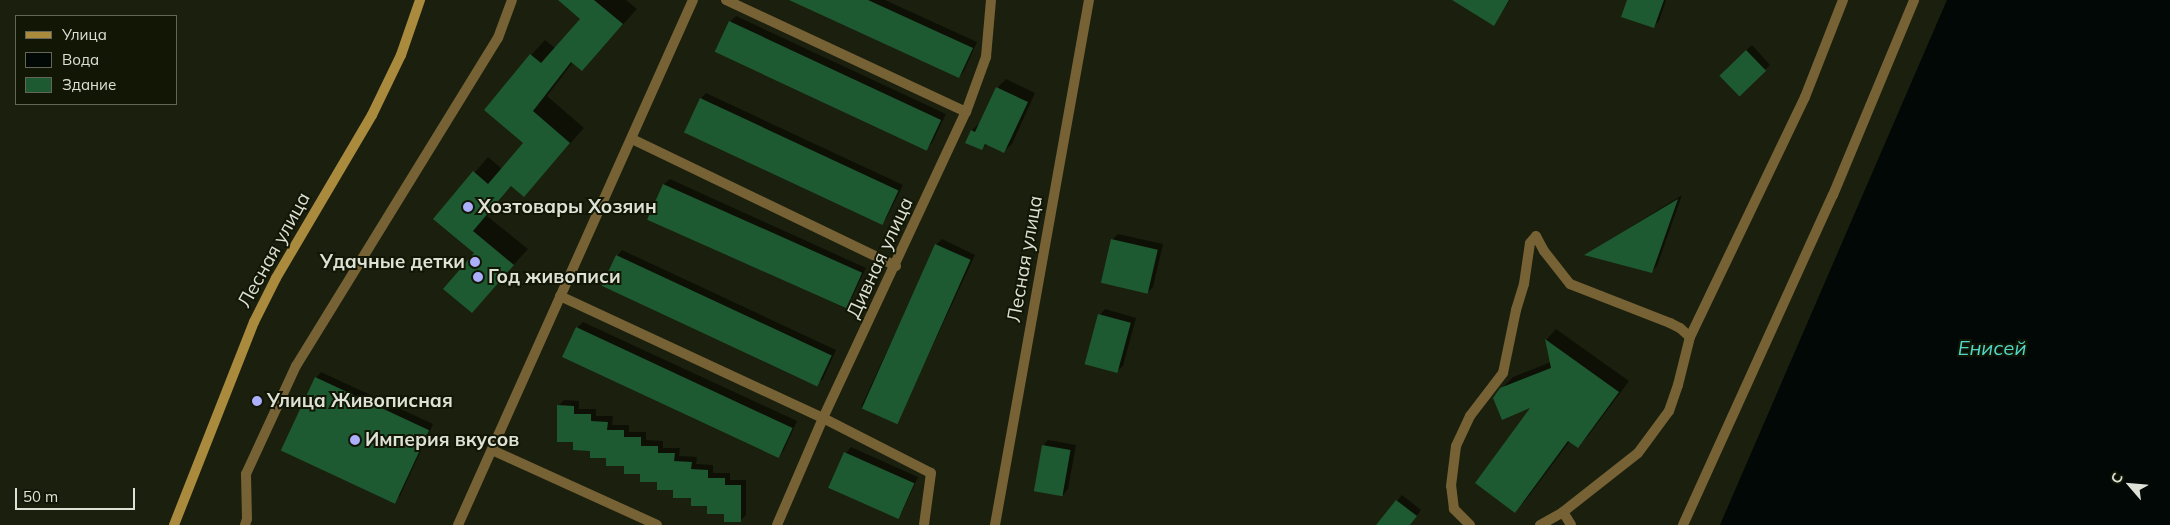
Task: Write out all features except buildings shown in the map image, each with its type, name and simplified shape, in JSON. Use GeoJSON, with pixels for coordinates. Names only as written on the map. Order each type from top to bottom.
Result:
{"type":"FeatureCollection","features":[{"type":"Feature","properties":{"kind":"main road","name":"Лесная улица"},"geometry":{"type":"LineString","coordinates":[[174,525],[254,322],[276,278],[372,115],[401,55],[420,0]]}},
{"type":"Feature","properties":{"kind":"street"},"geometry":{"type":"LineString","coordinates":[[245,525],[247,519],[246,474],[296,366],[498,38],[512,0]]}},
{"type":"Feature","properties":{"kind":"street"},"geometry":{"type":"LineString","coordinates":[[458,525],[693,0]]}},
{"type":"Feature","properties":{"kind":"street"},"geometry":{"type":"LineString","coordinates":[[726,0],[966,112]]}},
{"type":"Feature","properties":{"kind":"street","name":"Дивная улица"},"geometry":{"type":"LineString","coordinates":[[778,525],[823,418],[896,266],[966,112],[986,58],[991,0]]}},
{"type":"Feature","properties":{"kind":"street","name":"Лесная улица"},"geometry":{"type":"LineString","coordinates":[[995,525],[1089,0]]}},
{"type":"Feature","properties":{"kind":"street"},"geometry":{"type":"LineString","coordinates":[[1540,525],[1563,512],[1638,453],[1669,411],[1690,338],[1805,97],[1843,0]]}},
{"type":"Feature","properties":{"kind":"street"},"geometry":{"type":"LineString","coordinates":[[1683,525],[1833,195],[1914,0]]}},
{"type":"Feature","properties":{"kind":"street"},"geometry":{"type":"LineString","coordinates":[[632,139],[896,266]]}},
{"type":"Feature","properties":{"kind":"street"},"geometry":{"type":"LineString","coordinates":[[1470,525],[1454,509],[1451,486],[1456,446],[1470,416],[1503,373],[1516,310],[1524,284],[1530,243],[1536,236],[1544,251],[1570,284],[1670,323],[1680,328],[1690,338]]}},
{"type":"Feature","properties":{"kind":"street"},"geometry":{"type":"LineString","coordinates":[[560,296],[823,418],[931,473],[924,525]]}},
{"type":"Feature","properties":{"kind":"street"},"geometry":{"type":"LineString","coordinates":[[492,450],[657,525]]}},
{"type":"Feature","properties":{"kind":"street"},"geometry":{"type":"LineString","coordinates":[[1563,512],[1571,525]]}},
{"type":"Feature","properties":{"kind":"water","name":"Енисей"},"geometry":{"type":"Polygon","coordinates":[[[1947,0],[2170,0],[2170,525],[1720,525],[1947,0]]]}},
{"type":"Feature","properties":{"kind":"place","name":"Хозтовары Хозяин"},"geometry":{"type":"Point","coordinates":[468,207]}},
{"type":"Feature","properties":{"kind":"place","name":"Удачные детки"},"geometry":{"type":"Point","coordinates":[475,262]}},
{"type":"Feature","properties":{"kind":"place","name":"Год живописи"},"geometry":{"type":"Point","coordinates":[478,277]}},
{"type":"Feature","properties":{"kind":"place","name":"Улица Живописная"},"geometry":{"type":"Point","coordinates":[257,401]}},
{"type":"Feature","properties":{"kind":"place","name":"Империя вкусов"},"geometry":{"type":"Point","coordinates":[355,440]}}]}
